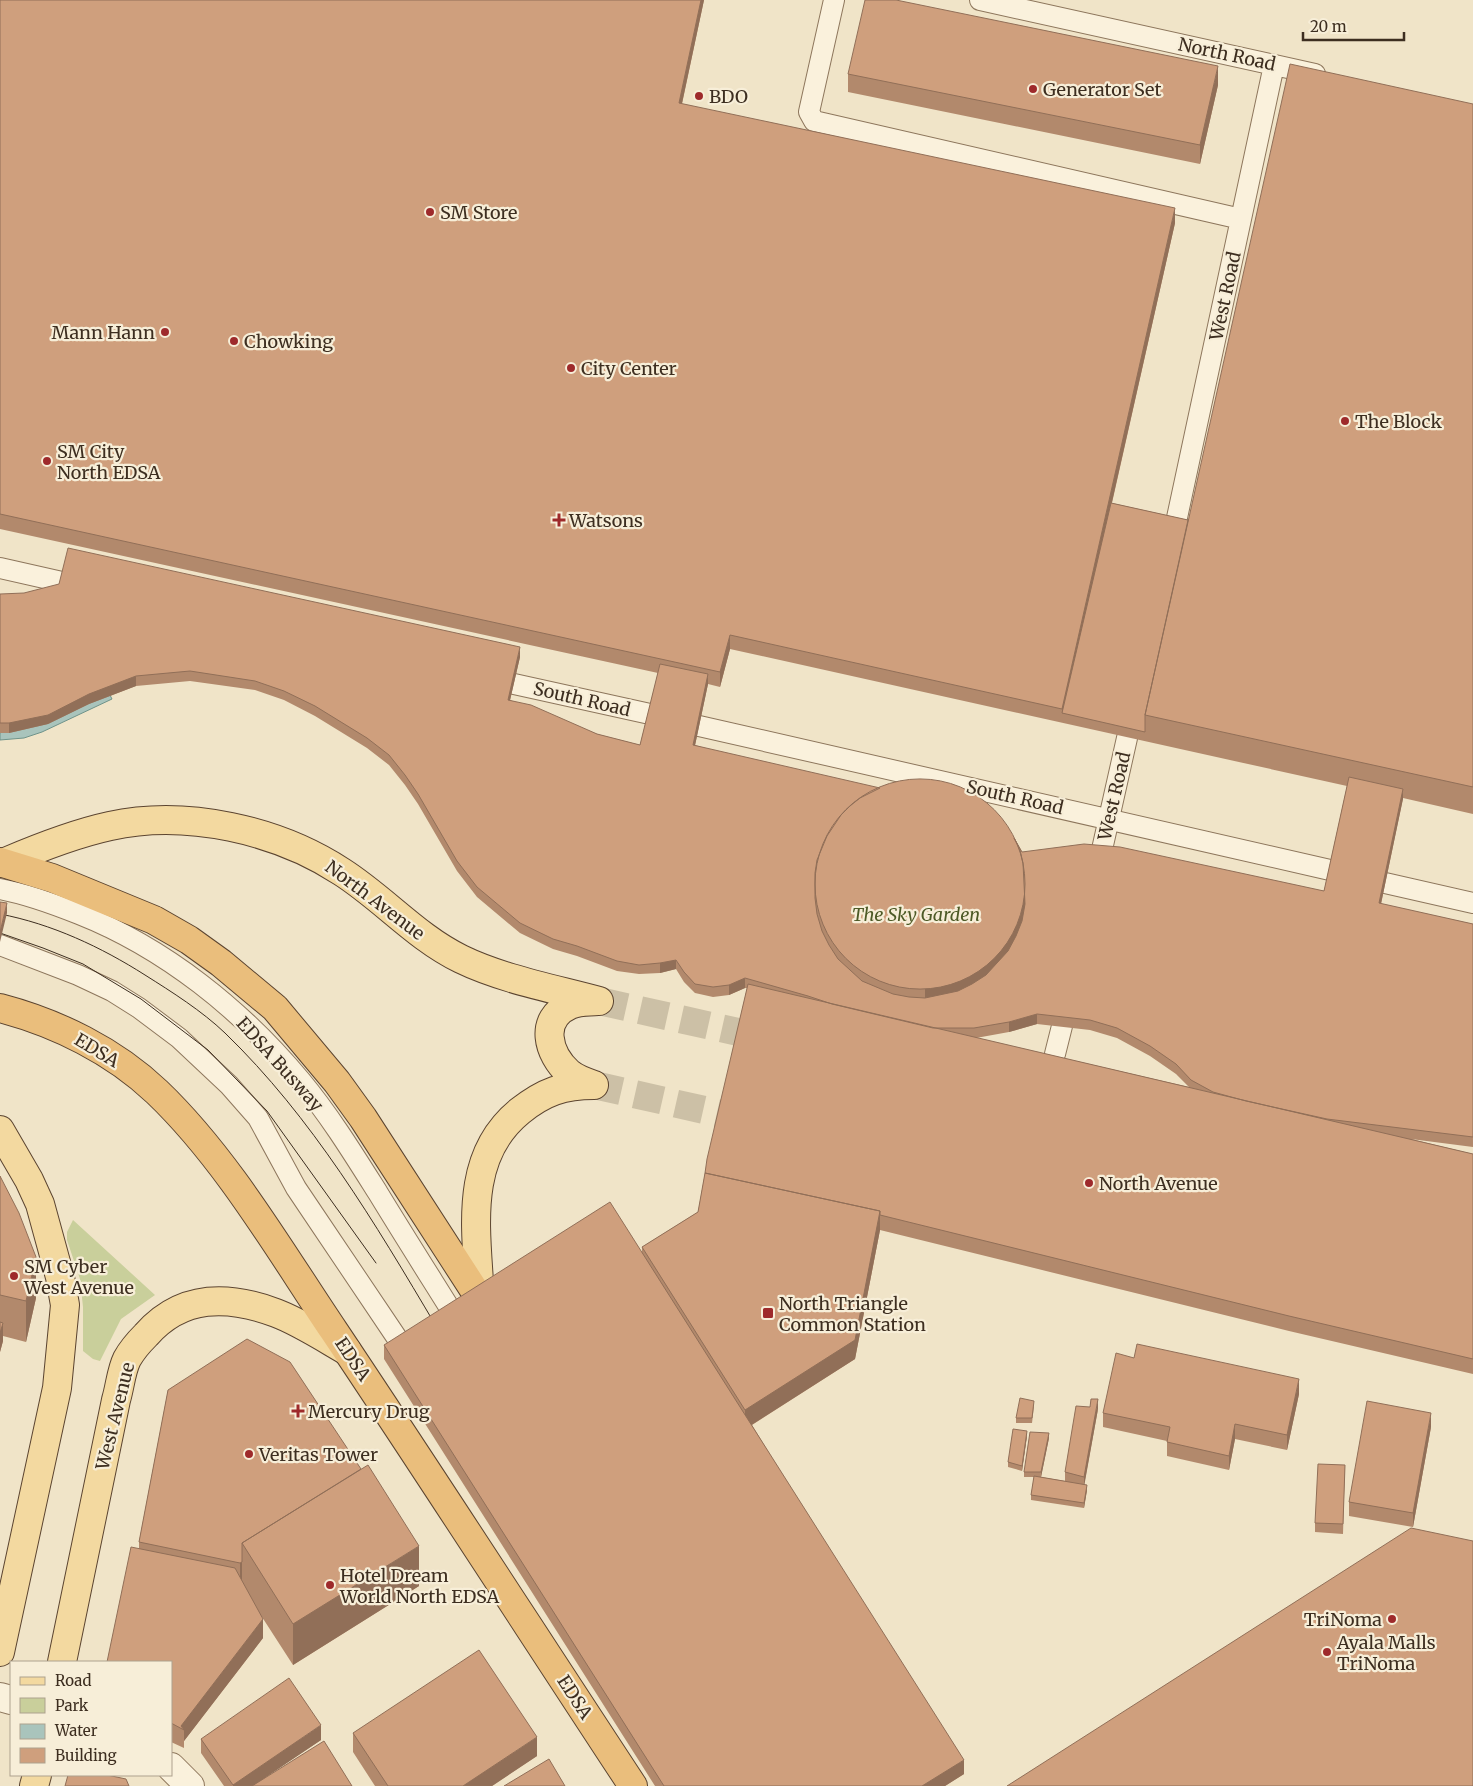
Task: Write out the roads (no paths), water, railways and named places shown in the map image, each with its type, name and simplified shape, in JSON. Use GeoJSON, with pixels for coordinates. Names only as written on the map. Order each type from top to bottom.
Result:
{"type":"FeatureCollection","features":[{"type":"Feature","properties":{"kind":"highway"},"geometry":{"type":"LineString","coordinates":[[1,872],[52,878],[154,920],[188,940],[221,963],[275,1008],[358,1110],[480,1299]]}},
{"type":"Feature","properties":{"kind":"highway","name":"EDSA"},"geometry":{"type":"LineString","coordinates":[[0,1008],[87,1041],[127,1068],[156,1090],[210,1150],[250,1206],[347,1351],[633,1786]]}},
{"type":"Feature","properties":{"kind":"main road","name":"North Avenue"},"geometry":{"type":"LineString","coordinates":[[1,872],[48,844],[112,825],[159,821],[207,824],[232,828],[289,844],[342,872],[431,942],[462,959],[507,976],[599,1001],[578,1003],[563,1010],[553,1021],[549,1036],[552,1051],[570,1074],[594,1085],[578,1085],[558,1089],[530,1103],[508,1123],[488,1151],[481,1168],[477,1203],[480,1299]]}},
{"type":"Feature","properties":{"kind":"main road"},"geometry":{"type":"LineString","coordinates":[[0,1130],[25,1173],[40,1204],[60,1277],[65,1305],[57,1388],[0,1652]]}},
{"type":"Feature","properties":{"kind":"main road","name":"West Avenue"},"geometry":{"type":"LineString","coordinates":[[62,1661],[116,1400],[127,1360],[139,1342],[162,1319],[188,1305],[220,1300],[252,1306],[278,1314],[347,1351]]}},
{"type":"Feature","properties":{"kind":"lane"},"geometry":{"type":"LineString","coordinates":[[834,0],[809,112],[814,121],[1241,219]]}},
{"type":"Feature","properties":{"kind":"lane","name":"North Road"},"geometry":{"type":"LineString","coordinates":[[980,0],[1331,77]]}},
{"type":"Feature","properties":{"kind":"lane","name":"West Road"},"geometry":{"type":"LineString","coordinates":[[1175,527],[1274,65]]}},
{"type":"Feature","properties":{"kind":"lane"},"geometry":{"type":"LineString","coordinates":[[0,568],[62,582]]}},
{"type":"Feature","properties":{"kind":"lane","name":"South Road"},"geometry":{"type":"LineString","coordinates":[[514,684],[650,714]]}},
{"type":"Feature","properties":{"kind":"lane","name":"South Road"},"geometry":{"type":"LineString","coordinates":[[699,726],[1109,818],[1330,870]]}},
{"type":"Feature","properties":{"kind":"lane","name":"West Road"},"geometry":{"type":"LineString","coordinates":[[1102,854],[1128,738]]}},
{"type":"Feature","properties":{"kind":"lane","name":"EDSA Busway"},"geometry":{"type":"LineString","coordinates":[[1,872],[13,892],[60,906],[104,924],[141,943],[174,964],[235,1013],[262,1039],[301,1081],[341,1135],[454,1315]]}},
{"type":"Feature","properties":{"kind":"lane"},"geometry":{"type":"LineString","coordinates":[[1385,883],[1473,903]]}},
{"type":"Feature","properties":{"kind":"lane"},"geometry":{"type":"LineString","coordinates":[[0,945],[78,975],[112,991],[139,1008],[179,1038],[229,1085],[258,1118],[296,1188],[403,1347]]}},
{"type":"Feature","properties":{"kind":"lane"},"geometry":{"type":"LineString","coordinates":[[1055,1054],[1062,1026]]}},
{"type":"Feature","properties":{"kind":"water"},"geometry":{"type":"Polygon","coordinates":[[[99,674],[112,699],[42,732],[24,738],[0,740],[7,709],[99,674]]]}},
{"type":"Feature","properties":{"kind":"tunnel"},"geometry":{"type":"LineString","coordinates":[[599,1001],[774,1040]]}},
{"type":"Feature","properties":{"kind":"tunnel"},"geometry":{"type":"LineString","coordinates":[[594,1085],[753,1121]]}},
{"type":"Feature","properties":{"kind":"tram line"},"geometry":{"type":"LineString","coordinates":[[0,914],[57,930],[111,955],[186,1002],[225,1033],[257,1065],[314,1135],[390,1249],[436,1326]]}},
{"type":"Feature","properties":{"kind":"tram line"},"geometry":{"type":"LineString","coordinates":[[0,933],[83,964],[141,999],[208,1050],[267,1111],[376,1263]]}},
{"type":"Feature","properties":{"kind":"place","name":"Generator Set"},"geometry":{"type":"Point","coordinates":[1033,89]}},
{"type":"Feature","properties":{"kind":"place","name":"BDO"},"geometry":{"type":"Point","coordinates":[699,96]}},
{"type":"Feature","properties":{"kind":"place","name":"SM Store"},"geometry":{"type":"Point","coordinates":[430,212]}},
{"type":"Feature","properties":{"kind":"place","name":"Mann Hann"},"geometry":{"type":"Point","coordinates":[165,332]}},
{"type":"Feature","properties":{"kind":"place","name":"Chowking"},"geometry":{"type":"Point","coordinates":[234,341]}},
{"type":"Feature","properties":{"kind":"place","name":"City Center"},"geometry":{"type":"Point","coordinates":[571,368]}},
{"type":"Feature","properties":{"kind":"place","name":"The Block"},"geometry":{"type":"Point","coordinates":[1345,421]}},
{"type":"Feature","properties":{"kind":"place","name":"SM City North EDSA"},"geometry":{"type":"Point","coordinates":[47,461]}},
{"type":"Feature","properties":{"kind":"place","name":"Watsons"},"geometry":{"type":"Point","coordinates":[559,520]}},
{"type":"Feature","properties":{"kind":"place","name":"North Avenue"},"geometry":{"type":"Point","coordinates":[1089,1183]}},
{"type":"Feature","properties":{"kind":"place","name":"SM Cyber West Avenue"},"geometry":{"type":"Point","coordinates":[14,1276]}},
{"type":"Feature","properties":{"kind":"place","name":"North Triangle Common Station"},"geometry":{"type":"Point","coordinates":[768,1313]}},
{"type":"Feature","properties":{"kind":"place","name":"Mercury Drug"},"geometry":{"type":"Point","coordinates":[298,1411]}},
{"type":"Feature","properties":{"kind":"place","name":"Veritas Tower"},"geometry":{"type":"Point","coordinates":[249,1454]}},
{"type":"Feature","properties":{"kind":"place","name":"Hotel Dream World North EDSA"},"geometry":{"type":"Point","coordinates":[330,1585]}},
{"type":"Feature","properties":{"kind":"place","name":"TriNoma"},"geometry":{"type":"Point","coordinates":[1392,1619]}},
{"type":"Feature","properties":{"kind":"place","name":"Ayala Malls TriNoma"},"geometry":{"type":"Point","coordinates":[1327,1652]}},
{"type":"Feature","properties":{"kind":"park label","name":"The Sky Garden"},"geometry":{"type":"Point","coordinates":[916,914]}}]}
